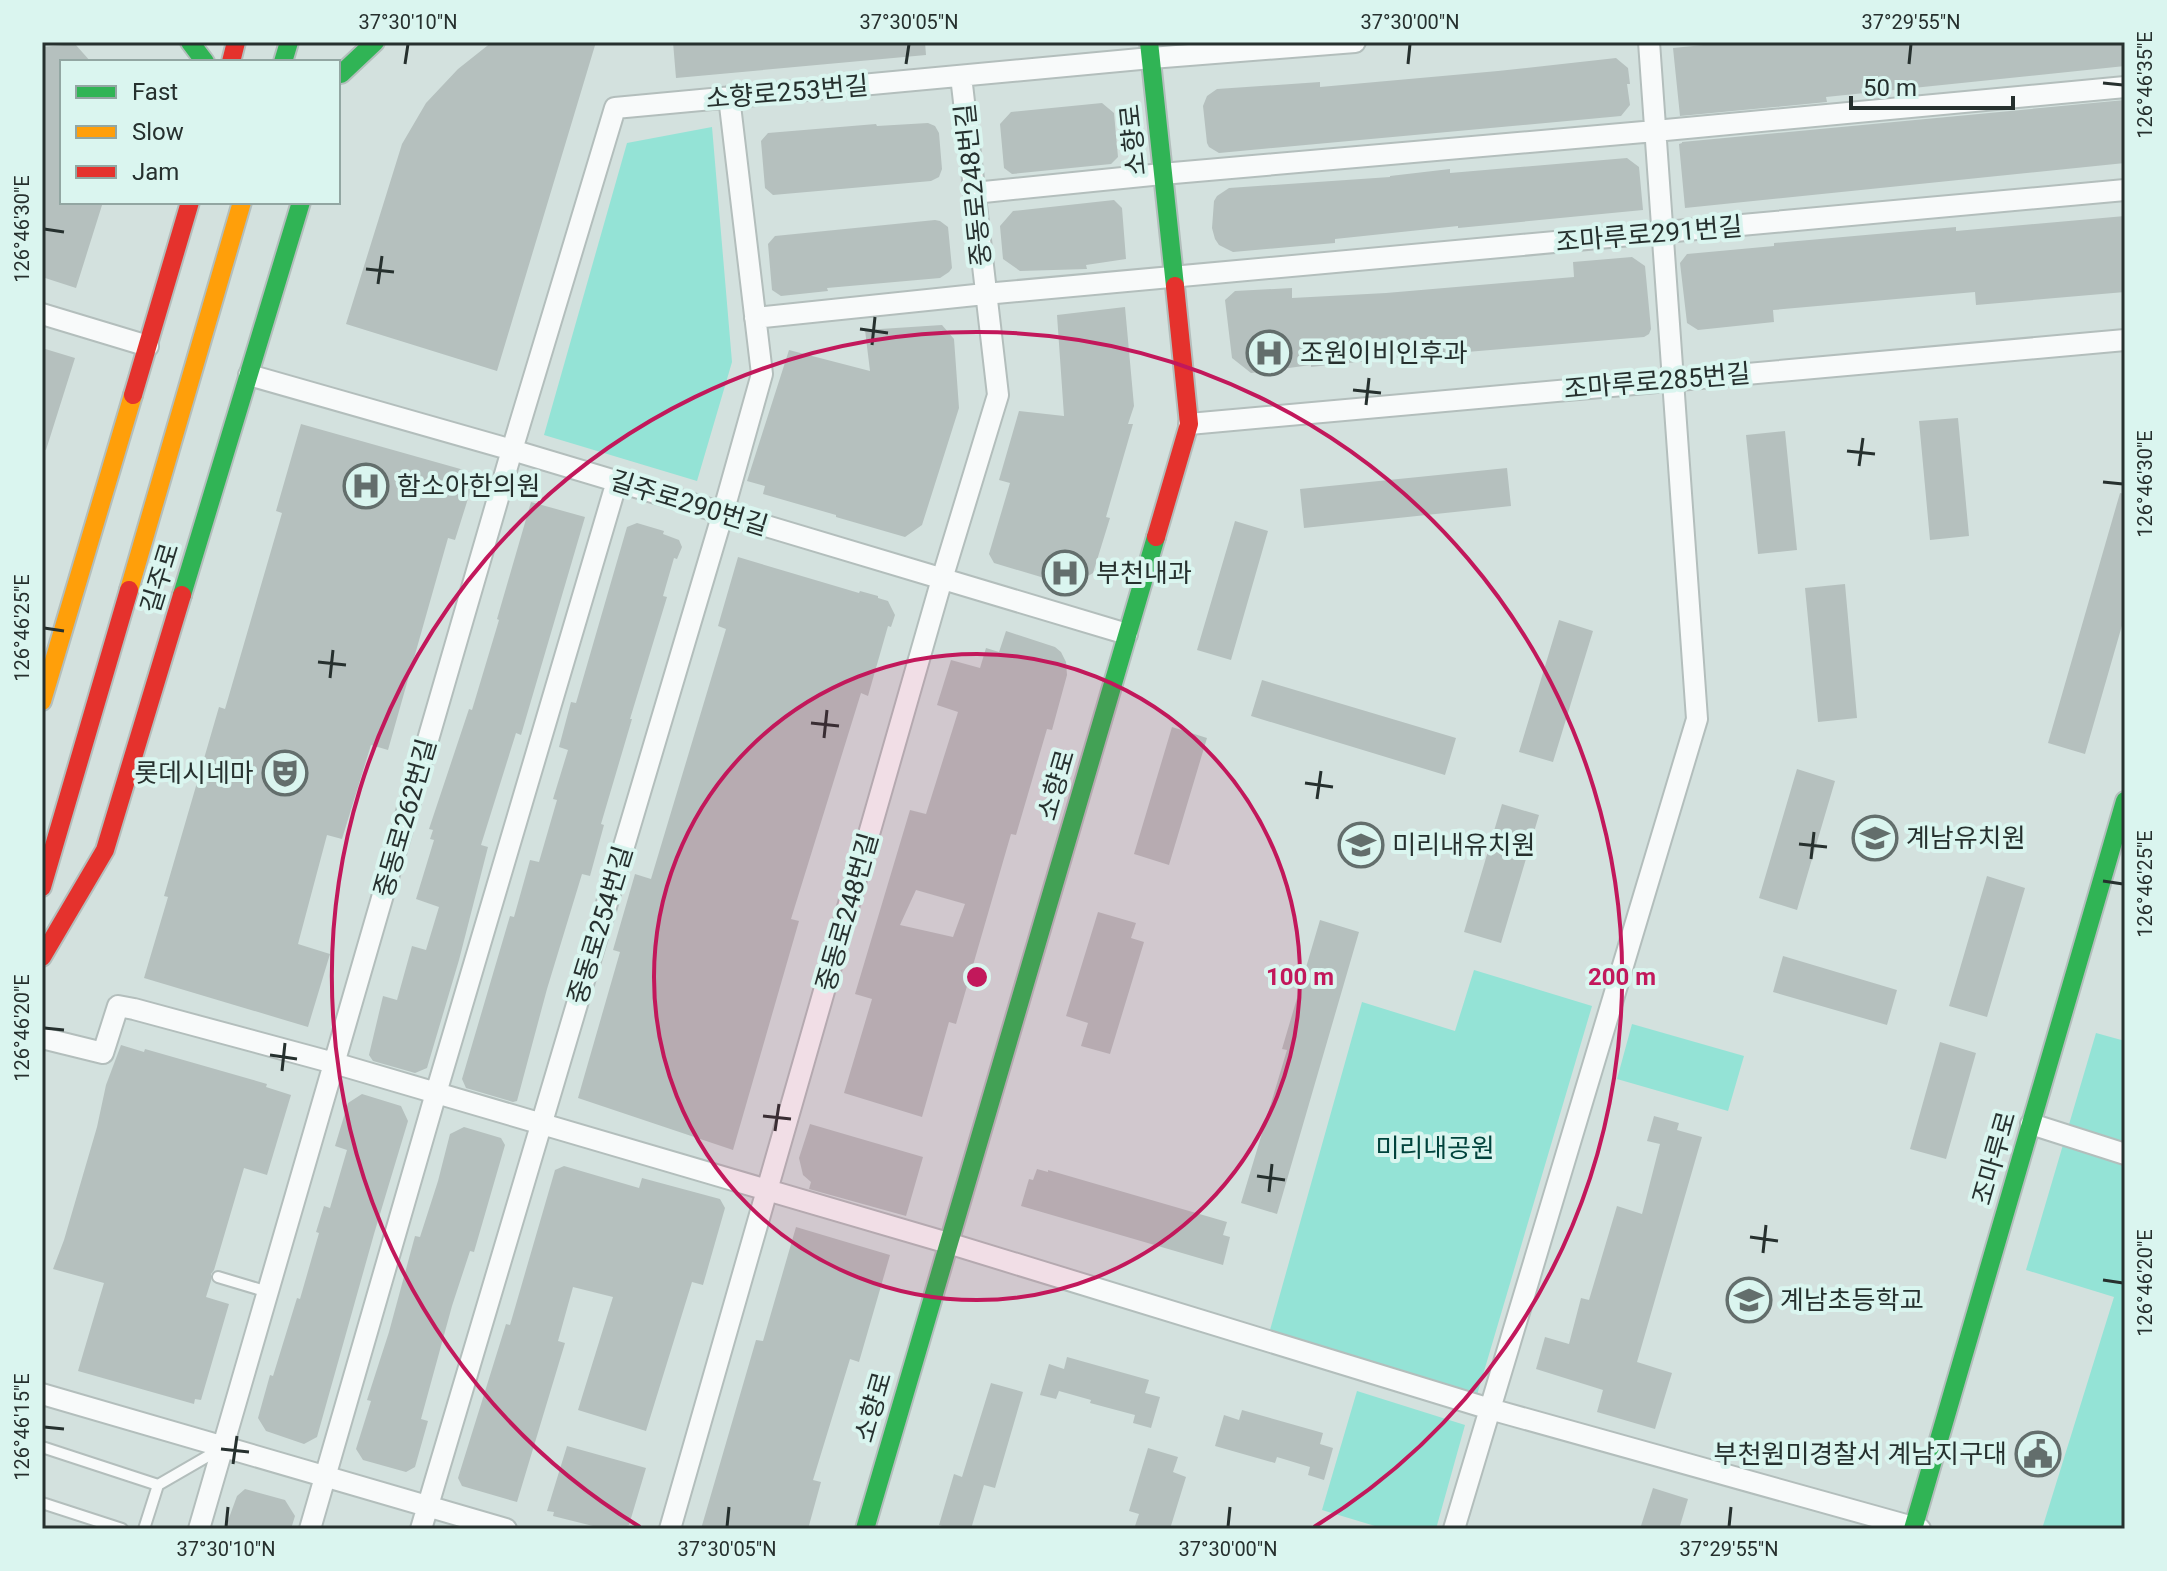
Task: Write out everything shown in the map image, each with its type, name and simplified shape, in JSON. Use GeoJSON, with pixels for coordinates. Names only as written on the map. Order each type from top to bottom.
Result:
{"type":"FeatureCollection","features":[{"type":"Feature","properties":{"kind":"street"},"geometry":{"type":"LineString","coordinates":[[190,42],[204,60]]}},
{"type":"Feature","properties":{"kind":"street"},"geometry":{"type":"LineString","coordinates":[[340,79],[349,42]]}},
{"type":"Feature","properties":{"kind":"street"},"geometry":{"type":"LineString","coordinates":[[340,79],[375,42]]}},
{"type":"Feature","properties":{"kind":"street","name":"소향로253번길"},"geometry":{"type":"LineString","coordinates":[[615,108],[961,76],[1150,50],[1355,42]]}},
{"type":"Feature","properties":{"kind":"street"},"geometry":{"type":"LineString","coordinates":[[1454,1529],[1697,719],[1649,42]]}},
{"type":"Feature","properties":{"kind":"street","name":"소향로"},"geometry":{"type":"LineString","coordinates":[[865,1529],[1189,424],[1150,50]]}},
{"type":"Feature","properties":{"kind":"street","name":"중동로248번길"},"geometry":{"type":"LineString","coordinates":[[670,1529],[942,579],[998,395],[961,76]]}},
{"type":"Feature","properties":{"kind":"street"},"geometry":{"type":"LineString","coordinates":[[974,193],[2125,87]]}},
{"type":"Feature","properties":{"kind":"street","name":"중동로254번길"},"geometry":{"type":"LineString","coordinates":[[421,1529],[762,374],[729,97]]}},
{"type":"Feature","properties":{"kind":"street","name":"중동로262번길"},"geometry":{"type":"LineString","coordinates":[[199,1529],[512,450],[615,108]]}},
{"type":"Feature","properties":{"kind":"street","name":"조마루로291번길"},"geometry":{"type":"LineString","coordinates":[[1174,277],[2125,190]]}},
{"type":"Feature","properties":{"kind":"street"},"geometry":{"type":"LineString","coordinates":[[42,701],[189,204]]}},
{"type":"Feature","properties":{"kind":"street","name":"길주로"},"geometry":{"type":"LineString","coordinates":[[42,887],[241,204]]}},
{"type":"Feature","properties":{"kind":"street","name":"길주로"},"geometry":{"type":"LineString","coordinates":[[42,957],[105,850],[300,204]]}},
{"type":"Feature","properties":{"kind":"street","name":"중동로248번길"},"geometry":{"type":"LineString","coordinates":[[985,294],[1174,277]]}},
{"type":"Feature","properties":{"kind":"street"},"geometry":{"type":"LineString","coordinates":[[755,318],[985,294]]}},
{"type":"Feature","properties":{"kind":"street"},"geometry":{"type":"LineString","coordinates":[[42,314],[148,346]]}},
{"type":"Feature","properties":{"kind":"street","name":"조마루로285번길"},"geometry":{"type":"LineString","coordinates":[[1189,424],[2125,340]]}},
{"type":"Feature","properties":{"kind":"street","name":"길주로290번길"},"geometry":{"type":"LineString","coordinates":[[249,375],[512,450],[1127,634]]}},
{"type":"Feature","properties":{"kind":"street"},"geometry":{"type":"LineString","coordinates":[[310,1529],[617,481]]}},
{"type":"Feature","properties":{"kind":"street","name":"조마루로"},"geometry":{"type":"LineString","coordinates":[[1915,1528],[2125,801]]}},
{"type":"Feature","properties":{"kind":"street"},"geometry":{"type":"LineString","coordinates":[[42,1038],[103,1053],[118,1006],[334,1063],[948,1243],[1490,1409],[1915,1528]]}},
{"type":"Feature","properties":{"kind":"street"},"geometry":{"type":"LineString","coordinates":[[2031,1124],[2125,1154]]}},
{"type":"Feature","properties":{"kind":"street"},"geometry":{"type":"LineString","coordinates":[[42,1394],[506,1529]]}},
{"type":"Feature","properties":{"kind":"lane"},"geometry":{"type":"LineString","coordinates":[[218,1277],[268,1292]]}},
{"type":"Feature","properties":{"kind":"lane"},"geometry":{"type":"LineString","coordinates":[[42,1447],[158,1485]]}},
{"type":"Feature","properties":{"kind":"lane"},"geometry":{"type":"LineString","coordinates":[[144,1529],[158,1485],[224,1447]]}},
{"type":"Feature","properties":{"kind":"lane"},"geometry":{"type":"LineString","coordinates":[[42,1503],[122,1529]]}},
{"type":"Feature","properties":{"kind":"green space"},"geometry":{"type":"Polygon","coordinates":[[[712,127],[732,362],[697,481],[544,435],[627,143],[712,127]]]}},
{"type":"Feature","properties":{"kind":"green space","name":"미리내공원"},"geometry":{"type":"Polygon","coordinates":[[[1474,970],[1592,1006],[1477,1395],[1270,1330],[1362,1002],[1455,1031],[1474,970]]]}},
{"type":"Feature","properties":{"kind":"green space"},"geometry":{"type":"Polygon","coordinates":[[[1632,1024],[1744,1056],[1728,1111],[1617,1079],[1632,1024]]]}},
{"type":"Feature","properties":{"kind":"green space"},"geometry":{"type":"Polygon","coordinates":[[[2096,1033],[2125,1041],[2125,1529],[2042,1529],[2114,1297],[2026,1270],[2096,1033]]]}},
{"type":"Feature","properties":{"kind":"green space"},"geometry":{"type":"Polygon","coordinates":[[[1357,1391],[1465,1425],[1436,1529],[1385,1529],[1322,1510],[1357,1391]]]}},
{"type":"Feature","properties":{"kind":"building"},"geometry":{"type":"Polygon","coordinates":[[[492,42],[596,42],[497,371],[346,324],[402,144],[426,103],[458,69],[492,42]]]}},
{"type":"Feature","properties":{"kind":"building"},"geometry":{"type":"Polygon","coordinates":[[[673,42],[925,42],[926,55],[676,78],[673,42]]]}},
{"type":"Feature","properties":{"kind":"building"},"geometry":{"type":"Polygon","coordinates":[[[1734,42],[2125,42],[2125,66],[1826,97],[1827,102],[1680,116],[1673,48],[1734,42]]]}},
{"type":"Feature","properties":{"kind":"building"},"geometry":{"type":"Polygon","coordinates":[[[75,44],[89,60],[60,60],[60,204],[102,204],[76,288],[42,277],[42,47],[75,44]]]}},
{"type":"Feature","properties":{"kind":"building"},"geometry":{"type":"Polygon","coordinates":[[[1616,58],[1628,68],[1630,84],[1627,84],[1630,105],[1621,116],[1219,153],[1207,143],[1203,106],[1207,96],[1217,89],[1320,82],[1320,87],[1616,58]]]}},
{"type":"Feature","properties":{"kind":"building"},"geometry":{"type":"Polygon","coordinates":[[[2125,100],[2125,163],[1685,208],[1679,144],[1682,142],[2125,100]]]}},
{"type":"Feature","properties":{"kind":"building"},"geometry":{"type":"Polygon","coordinates":[[[1102,103],[1114,113],[1118,157],[1111,164],[1012,174],[1004,168],[1000,124],[1011,112],[1102,103]]]}},
{"type":"Feature","properties":{"kind":"building"},"geometry":{"type":"Polygon","coordinates":[[[928,123],[935,126],[939,133],[942,169],[939,177],[931,181],[773,195],[765,188],[761,141],[768,133],[928,123]]]}},
{"type":"Feature","properties":{"kind":"building"},"geometry":{"type":"Polygon","coordinates":[[[1627,158],[1639,167],[1643,210],[1458,226],[1335,239],[1335,243],[1233,252],[1219,245],[1212,228],[1214,201],[1229,188],[1627,158]]]}},
{"type":"Feature","properties":{"kind":"building"},"geometry":{"type":"Polygon","coordinates":[[[1114,200],[1122,208],[1126,259],[1086,265],[1087,269],[1020,271],[1003,259],[1000,226],[1013,211],[1114,200]]]}},
{"type":"Feature","properties":{"kind":"building"},"geometry":{"type":"Polygon","coordinates":[[[2125,216],[2125,292],[1976,305],[1975,292],[1773,310],[1774,322],[1698,330],[1687,323],[1680,263],[1687,254],[1956,227],[1956,231],[2125,216]]]}},
{"type":"Feature","properties":{"kind":"building"},"geometry":{"type":"Polygon","coordinates":[[[935,220],[948,227],[952,268],[940,278],[827,288],[828,291],[781,296],[772,290],[768,244],[775,236],[935,220]]]}},
{"type":"Feature","properties":{"kind":"building"},"geometry":{"type":"Polygon","coordinates":[[[1632,257],[1645,266],[1651,329],[1644,337],[1311,365],[1251,373],[1232,358],[1225,300],[1235,291],[1292,288],[1292,298],[1574,277],[1573,262],[1632,257]]]}},
{"type":"Feature","properties":{"kind":"building"},"geometry":{"type":"Polygon","coordinates":[[[1125,307],[1134,406],[1128,424],[1133,424],[1093,573],[1071,586],[994,563],[989,554],[1010,483],[999,480],[1019,411],[1064,416],[1057,315],[1125,307]]]}},
{"type":"Feature","properties":{"kind":"building"},"geometry":{"type":"Polygon","coordinates":[[[942,325],[954,339],[959,408],[922,525],[905,537],[763,494],[765,486],[747,481],[789,350],[870,371],[865,330],[942,325]]]}},
{"type":"Feature","properties":{"kind":"building"},"geometry":{"type":"Polygon","coordinates":[[[42,348],[75,358],[46,450],[42,449],[42,348]]]}},
{"type":"Feature","properties":{"kind":"building"},"geometry":{"type":"Polygon","coordinates":[[[1958,418],[1969,536],[1930,540],[1919,421],[1958,418]]]}},
{"type":"Feature","properties":{"kind":"building"},"geometry":{"type":"Polygon","coordinates":[[[301,424],[464,470],[471,489],[455,540],[448,538],[388,750],[371,745],[342,839],[327,835],[298,944],[330,954],[308,1027],[144,978],[168,897],[164,896],[219,707],[225,709],[282,513],[276,511],[301,424]]]}},
{"type":"Feature","properties":{"kind":"building"},"geometry":{"type":"Polygon","coordinates":[[[1785,431],[1797,550],[1758,554],[1746,435],[1785,431]]]}},
{"type":"Feature","properties":{"kind":"building"},"geometry":{"type":"Polygon","coordinates":[[[1507,468],[1511,506],[1304,528],[1300,489],[1507,468]]]}},
{"type":"Feature","properties":{"kind":"building"},"geometry":{"type":"Polygon","coordinates":[[[2120,493],[2125,494],[2125,615],[2085,754],[2048,743],[2120,493]]]}},
{"type":"Feature","properties":{"kind":"building"},"geometry":{"type":"Polygon","coordinates":[[[531,502],[585,517],[521,735],[516,733],[481,845],[488,847],[427,1068],[415,1073],[373,1061],[369,1055],[383,996],[397,1000],[412,946],[426,950],[439,907],[416,899],[434,840],[430,839],[433,830],[429,829],[469,709],[472,710],[531,502]]]}},
{"type":"Feature","properties":{"kind":"building"},"geometry":{"type":"Polygon","coordinates":[[[1235,521],[1268,531],[1231,660],[1197,650],[1235,521]]]}},
{"type":"Feature","properties":{"kind":"building"},"geometry":{"type":"Polygon","coordinates":[[[637,523],[664,531],[663,534],[679,540],[682,547],[677,559],[674,558],[663,596],[667,597],[601,824],[604,825],[590,876],[582,874],[517,1101],[513,1102],[466,1088],[462,1079],[510,916],[514,917],[530,860],[539,862],[557,800],[553,799],[568,750],[559,747],[571,702],[576,703],[627,527],[637,523]]]}},
{"type":"Feature","properties":{"kind":"building"},"geometry":{"type":"Polygon","coordinates":[[[738,557],[878,596],[888,601],[895,615],[891,627],[888,626],[868,696],[861,693],[791,919],[799,921],[733,1150],[578,1098],[620,952],[613,950],[635,874],[651,879],[726,629],[718,626],[738,557]]]}},
{"type":"Feature","properties":{"kind":"building"},"geometry":{"type":"Polygon","coordinates":[[[1845,584],[1857,718],[1818,722],[1805,588],[1845,584]]]}},
{"type":"Feature","properties":{"kind":"building"},"geometry":{"type":"Polygon","coordinates":[[[1559,620],[1593,631],[1553,762],[1519,752],[1559,620]]]}},
{"type":"Feature","properties":{"kind":"building"},"geometry":{"type":"Polygon","coordinates":[[[1006,631],[1055,647],[1066,662],[1067,675],[1052,730],[1047,729],[1016,835],[1011,834],[956,1024],[949,1022],[922,1117],[844,1093],[872,999],[855,994],[910,810],[926,814],[958,712],[937,705],[951,660],[980,668],[986,648],[999,652],[1006,631]],[[916,890],[900,925],[953,937],[965,904],[916,890]]]}},
{"type":"Feature","properties":{"kind":"building"},"geometry":{"type":"Polygon","coordinates":[[[1262,680],[1456,738],[1445,775],[1251,716],[1262,680]]]}},
{"type":"Feature","properties":{"kind":"building"},"geometry":{"type":"Polygon","coordinates":[[[1172,727],[1207,738],[1169,865],[1134,854],[1172,727]]]}},
{"type":"Feature","properties":{"kind":"building"},"geometry":{"type":"Polygon","coordinates":[[[1797,769],[1835,781],[1797,910],[1759,898],[1797,769]]]}},
{"type":"Feature","properties":{"kind":"building"},"geometry":{"type":"Polygon","coordinates":[[[1502,804],[1539,815],[1501,943],[1464,932],[1502,804]]]}},
{"type":"Feature","properties":{"kind":"building"},"geometry":{"type":"Polygon","coordinates":[[[1987,876],[2025,888],[1987,1017],[1949,1006],[1987,876]]]}},
{"type":"Feature","properties":{"kind":"building"},"geometry":{"type":"Polygon","coordinates":[[[1098,912],[1136,923],[1131,938],[1144,942],[1110,1054],[1081,1046],[1088,1023],[1066,1016],[1098,912]]]}},
{"type":"Feature","properties":{"kind":"building"},"geometry":{"type":"Polygon","coordinates":[[[1320,920],[1359,932],[1277,1214],[1241,1203],[1287,1050],[1282,1049],[1320,920]]]}},
{"type":"Feature","properties":{"kind":"building"},"geometry":{"type":"Polygon","coordinates":[[[1783,956],[1897,990],[1887,1025],[1773,992],[1783,956]]]}},
{"type":"Feature","properties":{"kind":"building"},"geometry":{"type":"Polygon","coordinates":[[[1940,1042],[1976,1053],[1946,1159],[1910,1149],[1940,1042]]]}},
{"type":"Feature","properties":{"kind":"building"},"geometry":{"type":"Polygon","coordinates":[[[121,1045],[267,1084],[266,1087],[291,1095],[267,1175],[244,1168],[206,1297],[229,1304],[201,1400],[195,1399],[194,1404],[78,1371],[104,1283],[53,1269],[97,1127],[106,1085],[121,1045]]]}},
{"type":"Feature","properties":{"kind":"building"},"geometry":{"type":"Polygon","coordinates":[[[362,1094],[401,1106],[408,1121],[317,1437],[304,1444],[266,1431],[258,1418],[297,1298],[300,1299],[324,1206],[330,1208],[347,1150],[335,1146],[348,1103],[362,1094]]]}},
{"type":"Feature","properties":{"kind":"building"},"geometry":{"type":"Polygon","coordinates":[[[1654,1116],[1679,1123],[1677,1130],[1702,1137],[1637,1362],[1672,1373],[1655,1429],[1597,1412],[1603,1390],[1536,1369],[1545,1337],[1569,1344],[1581,1298],[1589,1300],[1617,1206],[1642,1214],[1660,1144],[1647,1141],[1654,1116]]]}},
{"type":"Feature","properties":{"kind":"building"},"geometry":{"type":"Polygon","coordinates":[[[810,1124],[923,1157],[906,1216],[809,1189],[811,1182],[803,1175],[799,1158],[810,1124]]]}},
{"type":"Feature","properties":{"kind":"building"},"geometry":{"type":"Polygon","coordinates":[[[464,1127],[501,1138],[505,1145],[474,1252],[470,1251],[452,1306],[421,1419],[428,1421],[415,1467],[406,1472],[363,1460],[356,1449],[371,1401],[367,1400],[415,1236],[420,1237],[450,1134],[464,1127]]]}},
{"type":"Feature","properties":{"kind":"building"},"geometry":{"type":"Polygon","coordinates":[[[564,1166],[639,1188],[642,1178],[720,1199],[725,1208],[703,1285],[692,1282],[646,1431],[578,1410],[613,1297],[573,1287],[558,1341],[565,1343],[517,1502],[462,1486],[458,1478],[506,1324],[510,1325],[555,1170],[564,1166]]]}},
{"type":"Feature","properties":{"kind":"building"},"geometry":{"type":"Polygon","coordinates":[[[1037,1169],[1227,1222],[1223,1235],[1230,1237],[1223,1265],[1021,1206],[1029,1179],[1033,1180],[1037,1169]]]}},
{"type":"Feature","properties":{"kind":"building"},"geometry":{"type":"Polygon","coordinates":[[[796,1227],[890,1255],[859,1362],[850,1359],[813,1480],[821,1482],[808,1529],[701,1529],[756,1340],[763,1341],[796,1227]]]}},
{"type":"Feature","properties":{"kind":"building"},"geometry":{"type":"Polygon","coordinates":[[[1067,1357],[1149,1380],[1145,1393],[1160,1397],[1151,1428],[1133,1423],[1135,1415],[1090,1403],[1091,1400],[1059,1391],[1056,1399],[1040,1395],[1049,1364],[1064,1369],[1067,1357]]]}},
{"type":"Feature","properties":{"kind":"building"},"geometry":{"type":"Polygon","coordinates":[[[991,1383],[1023,1392],[995,1488],[984,1485],[971,1529],[951,1529],[939,1525],[954,1474],[962,1477],[991,1383]]]}},
{"type":"Feature","properties":{"kind":"building"},"geometry":{"type":"Polygon","coordinates":[[[1242,1410],[1323,1433],[1320,1444],[1333,1448],[1324,1480],[1308,1475],[1310,1467],[1277,1457],[1275,1463],[1215,1446],[1224,1415],[1239,1420],[1242,1410]]]}},
{"type":"Feature","properties":{"kind":"building"},"geometry":{"type":"Polygon","coordinates":[[[567,1446],[646,1468],[629,1525],[605,1529],[553,1516],[554,1512],[547,1511],[567,1446]]]}},
{"type":"Feature","properties":{"kind":"building"},"geometry":{"type":"Polygon","coordinates":[[[1148,1448],[1178,1457],[1173,1472],[1186,1477],[1170,1529],[1134,1529],[1139,1514],[1129,1511],[1148,1448]]]}},
{"type":"Feature","properties":{"kind":"building"},"geometry":{"type":"Polygon","coordinates":[[[1653,1488],[1688,1499],[1679,1529],[1640,1529],[1653,1488]]]}},
{"type":"Feature","properties":{"kind":"building"},"geometry":{"type":"Polygon","coordinates":[[[245,1489],[285,1500],[295,1516],[291,1529],[225,1529],[237,1496],[245,1489]]]}},
{"type":"Feature","properties":{"kind":"traffic: fast"},"geometry":{"type":"LineString","coordinates":[[190,42],[204,60]]}},
{"type":"Feature","properties":{"kind":"traffic: fast"},"geometry":{"type":"LineString","coordinates":[[284,60],[289,42]]}},
{"type":"Feature","properties":{"kind":"traffic: fast"},"geometry":{"type":"LineString","coordinates":[[341,74],[375,42]]}},
{"type":"Feature","properties":{"kind":"traffic: fast"},"geometry":{"type":"LineString","coordinates":[[1149,42],[1175,286]]}},
{"type":"Feature","properties":{"kind":"traffic: fast"},"geometry":{"type":"LineString","coordinates":[[182,595],[300,204]]}},
{"type":"Feature","properties":{"kind":"traffic: fast"},"geometry":{"type":"LineString","coordinates":[[865,1529],[1156,537]]}},
{"type":"Feature","properties":{"kind":"traffic: fast"},"geometry":{"type":"LineString","coordinates":[[1913,1529],[2125,801]]}},
{"type":"Feature","properties":{"kind":"traffic: slow"},"geometry":{"type":"LineString","coordinates":[[129,590],[241,204]]}},
{"type":"Feature","properties":{"kind":"traffic: slow"},"geometry":{"type":"LineString","coordinates":[[42,701],[133,395]]}},
{"type":"Feature","properties":{"kind":"traffic: jam"},"geometry":{"type":"LineString","coordinates":[[232,60],[236,42]]}},
{"type":"Feature","properties":{"kind":"traffic: jam"},"geometry":{"type":"LineString","coordinates":[[133,395],[189,204]]}},
{"type":"Feature","properties":{"kind":"traffic: jam"},"geometry":{"type":"LineString","coordinates":[[1156,537],[1189,424],[1175,286]]}},
{"type":"Feature","properties":{"kind":"traffic: jam"},"geometry":{"type":"LineString","coordinates":[[42,887],[129,590]]}},
{"type":"Feature","properties":{"kind":"traffic: jam"},"geometry":{"type":"LineString","coordinates":[[42,957],[105,850],[182,595]]}},
{"type":"Feature","properties":{"kind":"place","name":"조원이비인후과"},"geometry":{"type":"Point","coordinates":[1269,353]}},
{"type":"Feature","properties":{"kind":"place","name":"함소아한의원"},"geometry":{"type":"Point","coordinates":[366,486]}},
{"type":"Feature","properties":{"kind":"place","name":"부천내과"},"geometry":{"type":"Point","coordinates":[1065,573]}},
{"type":"Feature","properties":{"kind":"place","name":"롯데시네마"},"geometry":{"type":"Point","coordinates":[285,773]}},
{"type":"Feature","properties":{"kind":"place","name":"계남유치원"},"geometry":{"type":"Point","coordinates":[1875,838]}},
{"type":"Feature","properties":{"kind":"place","name":"미리내유치원"},"geometry":{"type":"Point","coordinates":[1361,845]}},
{"type":"Feature","properties":{"kind":"place","name":"계남초등학교"},"geometry":{"type":"Point","coordinates":[1749,1300]}},
{"type":"Feature","properties":{"kind":"place","name":"부천원미경찰서 계남지구대"},"geometry":{"type":"Point","coordinates":[2038,1454]}}]}
